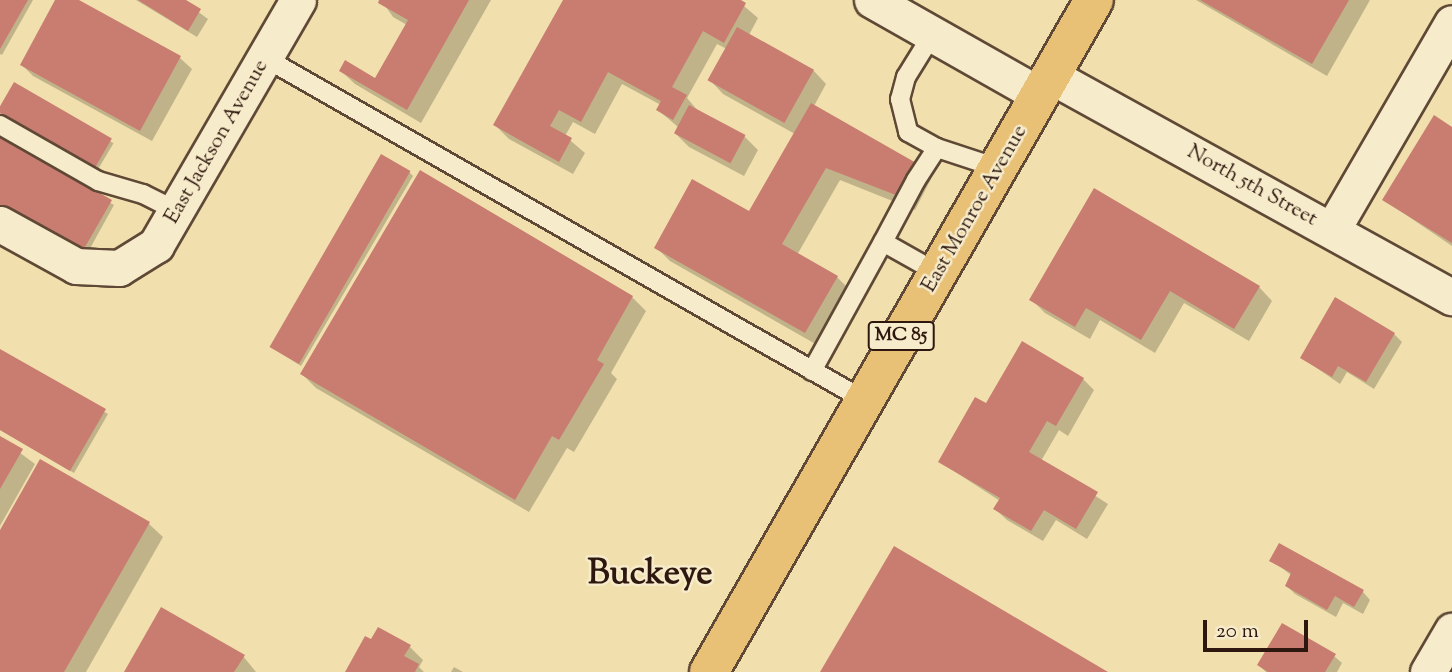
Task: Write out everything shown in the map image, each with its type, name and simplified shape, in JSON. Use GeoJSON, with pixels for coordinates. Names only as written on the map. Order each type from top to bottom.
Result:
{"type":"FeatureCollection","features":[{"type":"Feature","properties":{"kind":"main road","name":"East Monroe Avenue"},"geometry":{"type":"LineString","coordinates":[[709,672],[1094,0]]}},
{"type":"Feature","properties":{"kind":"street","name":"East Jackson Avenue"},"geometry":{"type":"LineString","coordinates":[[0,224],[76,266],[119,268],[156,245],[179,212],[299,0]]}},
{"type":"Feature","properties":{"kind":"street","name":"North 5th Street"},"geometry":{"type":"LineString","coordinates":[[872,0],[932,35],[1045,86],[1332,230],[1452,297]]}},
{"type":"Feature","properties":{"kind":"street"},"geometry":{"type":"LineString","coordinates":[[1332,230],[1452,23]]}},
{"type":"Feature","properties":{"kind":"street"},"geometry":{"type":"LineString","coordinates":[[1428,672],[1452,631]]}},
{"type":"Feature","properties":{"kind":"lane"},"geometry":{"type":"LineString","coordinates":[[932,35],[906,77],[900,99],[908,132],[937,148],[998,168]]}},
{"type":"Feature","properties":{"kind":"lane"},"geometry":{"type":"LineString","coordinates":[[265,58],[864,400]]}},
{"type":"Feature","properties":{"kind":"lane"},"geometry":{"type":"LineString","coordinates":[[0,125],[98,181],[143,194],[179,212]]}},
{"type":"Feature","properties":{"kind":"lane"},"geometry":{"type":"LineString","coordinates":[[812,371],[937,148]]}},
{"type":"Feature","properties":{"kind":"lane"},"geometry":{"type":"LineString","coordinates":[[883,242],[938,273]]}},
{"type":"Feature","properties":{"kind":"building"},"geometry":{"type":"Polygon","coordinates":[[[0,0],[28,0],[0,49],[0,0]]]}},
{"type":"Feature","properties":{"kind":"building"},"geometry":{"type":"Polygon","coordinates":[[[55,0],[79,0],[181,56],[140,131],[20,65],[55,0]]]}},
{"type":"Feature","properties":{"kind":"building"},"geometry":{"type":"Polygon","coordinates":[[[138,0],[186,0],[201,9],[188,31],[138,0]]]}},
{"type":"Feature","properties":{"kind":"building"},"geometry":{"type":"Polygon","coordinates":[[[379,0],[469,0],[407,110],[339,71],[345,60],[375,78],[408,20],[378,3],[379,0]]]}},
{"type":"Feature","properties":{"kind":"building"},"geometry":{"type":"Polygon","coordinates":[[[563,0],[741,0],[746,3],[724,43],[703,31],[672,87],[687,95],[673,120],[656,110],[661,101],[608,72],[581,122],[559,110],[550,126],[572,138],[559,162],[493,125],[563,0]]]}},
{"type":"Feature","properties":{"kind":"building"},"geometry":{"type":"Polygon","coordinates":[[[1200,0],[1349,0],[1312,64],[1200,0]]]}},
{"type":"Feature","properties":{"kind":"building"},"geometry":{"type":"Polygon","coordinates":[[[737,27],[814,70],[784,123],[707,80],[737,27]]]}},
{"type":"Feature","properties":{"kind":"building"},"geometry":{"type":"Polygon","coordinates":[[[14,82],[112,138],[95,168],[0,113],[0,106],[14,82]]]}},
{"type":"Feature","properties":{"kind":"building"},"geometry":{"type":"Polygon","coordinates":[[[811,103],[918,164],[901,197],[826,168],[782,244],[838,276],[805,333],[654,248],[692,179],[749,211],[811,103]]]}},
{"type":"Feature","properties":{"kind":"building"},"geometry":{"type":"Polygon","coordinates":[[[689,105],[746,135],[730,163],[674,133],[689,105]]]}},
{"type":"Feature","properties":{"kind":"building"},"geometry":{"type":"Polygon","coordinates":[[[1434,115],[1452,127],[1452,243],[1382,200],[1434,115]]]}},
{"type":"Feature","properties":{"kind":"building"},"geometry":{"type":"Polygon","coordinates":[[[0,137],[112,200],[77,261],[0,217],[0,137]]]}},
{"type":"Feature","properties":{"kind":"building"},"geometry":{"type":"Polygon","coordinates":[[[381,154],[410,171],[299,364],[270,347],[381,154]]]}},
{"type":"Feature","properties":{"kind":"building"},"geometry":{"type":"Polygon","coordinates":[[[420,170],[633,296],[597,360],[604,364],[559,440],[552,436],[515,500],[300,374],[420,170]]]}},
{"type":"Feature","properties":{"kind":"building"},"geometry":{"type":"Polygon","coordinates":[[[1094,188],[1260,286],[1234,329],[1170,291],[1141,340],[1086,308],[1075,327],[1029,300],[1094,188]]]}},
{"type":"Feature","properties":{"kind":"building"},"geometry":{"type":"Polygon","coordinates":[[[1335,297],[1395,333],[1366,382],[1338,366],[1332,377],[1300,358],[1335,297]]]}},
{"type":"Feature","properties":{"kind":"building"},"geometry":{"type":"Polygon","coordinates":[[[1022,341],[1084,378],[1056,426],[1047,421],[1029,452],[1098,492],[1076,529],[1044,510],[1031,531],[993,509],[1000,498],[938,462],[975,397],[986,403],[1022,341]]]}},
{"type":"Feature","properties":{"kind":"building"},"geometry":{"type":"Polygon","coordinates":[[[0,349],[106,409],[70,471],[0,430],[0,349]]]}},
{"type":"Feature","properties":{"kind":"building"},"geometry":{"type":"Polygon","coordinates":[[[0,436],[23,449],[0,489],[0,436]]]}},
{"type":"Feature","properties":{"kind":"building"},"geometry":{"type":"Polygon","coordinates":[[[40,459],[150,522],[64,672],[0,672],[0,530],[40,459]]]}},
{"type":"Feature","properties":{"kind":"building"},"geometry":{"type":"Polygon","coordinates":[[[1279,543],[1364,590],[1354,607],[1335,596],[1327,610],[1285,586],[1291,573],[1269,561],[1279,543]]]}},
{"type":"Feature","properties":{"kind":"building"},"geometry":{"type":"Polygon","coordinates":[[[894,546],[1108,672],[820,672],[894,546]]]}},
{"type":"Feature","properties":{"kind":"building"},"geometry":{"type":"Polygon","coordinates":[[[161,607],[245,655],[234,672],[124,672],[161,607]]]}},
{"type":"Feature","properties":{"kind":"building"},"geometry":{"type":"Polygon","coordinates":[[[1282,623],[1336,654],[1325,672],[1268,672],[1257,665],[1282,623]]]}},
{"type":"Feature","properties":{"kind":"building"},"geometry":{"type":"Polygon","coordinates":[[[378,627],[411,645],[404,656],[419,664],[415,672],[345,672],[365,636],[371,639],[378,627]]]}},
{"type":"Feature","properties":{"kind":"district","name":"Buckeye"},"geometry":{"type":"Point","coordinates":[650,575]}}]}
